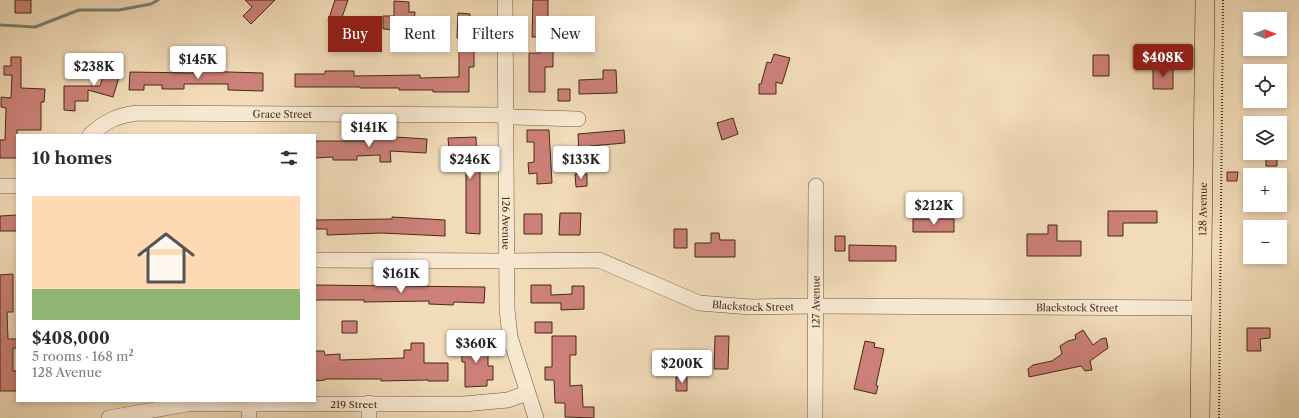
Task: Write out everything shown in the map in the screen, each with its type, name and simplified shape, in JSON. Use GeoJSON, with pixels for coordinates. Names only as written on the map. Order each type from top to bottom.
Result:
{"type":"FeatureCollection","features":[{"type":"Feature","properties":{"kind":"main road","name":"128 Avenue"},"geometry":{"type":"LineString","coordinates":[[1200,418],[1205,0]]}},
{"type":"Feature","properties":{"kind":"street","name":"126 Avenue"},"geometry":{"type":"LineString","coordinates":[[505,0],[507,309],[510,338],[536,418]]}},
{"type":"Feature","properties":{"kind":"street","name":"Grace Street"},"geometry":{"type":"LineString","coordinates":[[91,134],[103,123],[114,118],[137,113],[505,114],[514,117],[578,119]]}},
{"type":"Feature","properties":{"kind":"street"},"geometry":{"type":"LineString","coordinates":[[0,186],[16,186]]}},
{"type":"Feature","properties":{"kind":"street","name":"127 Avenue"},"geometry":{"type":"LineString","coordinates":[[815,418],[816,186]]}},
{"type":"Feature","properties":{"kind":"street","name":"Blackstock Street"},"geometry":{"type":"LineString","coordinates":[[316,260],[599,260],[699,302],[751,307],[1201,308]]}},
{"type":"Feature","properties":{"kind":"street","name":"219 Street"},"geometry":{"type":"LineString","coordinates":[[109,418],[187,404],[250,403],[369,411],[508,400],[527,393]]}},
{"type":"Feature","properties":{"kind":"street"},"geometry":{"type":"LineString","coordinates":[[249,418],[250,403]]}},
{"type":"Feature","properties":{"kind":"path"},"geometry":{"type":"LineString","coordinates":[[1219,418],[1223,0]]}},
{"type":"Feature","properties":{"kind":"building"},"geometry":{"type":"Polygon","coordinates":[[[15,0],[31,0],[31,13],[15,13],[15,0]]]}},
{"type":"Feature","properties":{"kind":"building"},"geometry":{"type":"Polygon","coordinates":[[[245,0],[275,0],[251,24],[243,16],[252,7],[245,0]]]}},
{"type":"Feature","properties":{"kind":"building"},"geometry":{"type":"Polygon","coordinates":[[[335,0],[348,0],[342,16],[330,16],[335,0]]]}},
{"type":"Feature","properties":{"kind":"building"},"geometry":{"type":"Polygon","coordinates":[[[533,0],[548,0],[548,16],[536,16],[536,37],[532,37],[533,0]]]}},
{"type":"Feature","properties":{"kind":"building"},"geometry":{"type":"Polygon","coordinates":[[[394,1],[409,2],[409,12],[415,12],[415,16],[394,16],[394,1]]]}},
{"type":"Feature","properties":{"kind":"building"},"geometry":{"type":"Polygon","coordinates":[[[458,13],[470,14],[470,16],[458,16],[457,38],[458,13]]]}},
{"type":"Feature","properties":{"kind":"building"},"geometry":{"type":"Polygon","coordinates":[[[383,16],[390,16],[390,30],[383,29],[383,16]]]}},
{"type":"Feature","properties":{"kind":"building"},"geometry":{"type":"Polygon","coordinates":[[[459,52],[474,52],[474,67],[469,67],[469,92],[433,92],[433,90],[399,90],[399,88],[295,87],[295,74],[325,74],[325,71],[354,71],[354,76],[420,75],[420,78],[459,77],[459,52]]]}},
{"type":"Feature","properties":{"kind":"building"},"geometry":{"type":"Polygon","coordinates":[[[553,52],[553,67],[545,67],[545,92],[529,92],[529,53],[553,52]]]}},
{"type":"Feature","properties":{"kind":"building"},"geometry":{"type":"Polygon","coordinates":[[[774,54],[790,58],[782,84],[776,82],[776,94],[759,94],[759,84],[761,84],[767,62],[771,63],[774,54]]]}},
{"type":"Feature","properties":{"kind":"building"},"geometry":{"type":"Polygon","coordinates":[[[1093,55],[1109,55],[1109,76],[1093,76],[1093,55]]]}},
{"type":"Feature","properties":{"kind":"building"},"geometry":{"type":"Polygon","coordinates":[[[11,57],[21,57],[21,88],[45,89],[44,102],[41,102],[41,130],[17,130],[16,158],[0,158],[0,140],[5,140],[6,108],[1,107],[1,97],[11,98],[12,75],[4,75],[4,66],[11,66],[11,57]]]}},
{"type":"Feature","properties":{"kind":"building"},"geometry":{"type":"Polygon","coordinates":[[[108,60],[123,64],[113,97],[88,90],[88,101],[75,101],[75,111],[64,110],[64,86],[100,86],[108,60]]]}},
{"type":"Feature","properties":{"kind":"building"},"geometry":{"type":"Polygon","coordinates":[[[1153,67],[1173,67],[1173,89],[1153,89],[1153,67]]]}},
{"type":"Feature","properties":{"kind":"building"},"geometry":{"type":"Polygon","coordinates":[[[603,70],[616,70],[617,93],[579,94],[579,80],[603,79],[603,70]]]}},
{"type":"Feature","properties":{"kind":"building"},"geometry":{"type":"Polygon","coordinates":[[[193,71],[263,73],[263,91],[228,90],[228,84],[184,84],[184,89],[162,89],[162,85],[144,85],[144,90],[129,90],[130,72],[193,73],[193,71]]]}},
{"type":"Feature","properties":{"kind":"building"},"geometry":{"type":"Polygon","coordinates":[[[558,89],[570,89],[570,101],[558,101],[558,89]]]}},
{"type":"Feature","properties":{"kind":"building"},"geometry":{"type":"Polygon","coordinates":[[[733,118],[738,134],[722,140],[717,123],[733,118]]]}},
{"type":"Feature","properties":{"kind":"building"},"geometry":{"type":"Polygon","coordinates":[[[527,130],[549,130],[552,183],[537,184],[537,173],[529,174],[528,163],[534,162],[534,142],[527,142],[527,130]]]}},
{"type":"Feature","properties":{"kind":"building"},"geometry":{"type":"Polygon","coordinates":[[[624,130],[625,143],[590,146],[591,153],[579,154],[578,134],[624,130]]]}},
{"type":"Feature","properties":{"kind":"building"},"geometry":{"type":"Polygon","coordinates":[[[395,137],[427,139],[426,153],[390,151],[391,162],[380,162],[380,155],[357,156],[357,160],[333,160],[333,157],[316,158],[316,141],[367,141],[367,138],[395,137]]]}},
{"type":"Feature","properties":{"kind":"building"},"geometry":{"type":"Polygon","coordinates":[[[476,137],[477,164],[480,164],[480,234],[466,233],[466,156],[456,156],[456,150],[449,150],[448,138],[476,137]]]}},
{"type":"Feature","properties":{"kind":"building"},"geometry":{"type":"Polygon","coordinates":[[[1266,160],[1277,160],[1277,166],[1266,166],[1266,160]]]}},
{"type":"Feature","properties":{"kind":"building"},"geometry":{"type":"Polygon","coordinates":[[[1227,172],[1238,172],[1237,181],[1227,181],[1227,172]]]}},
{"type":"Feature","properties":{"kind":"building"},"geometry":{"type":"Polygon","coordinates":[[[575,174],[587,174],[587,186],[576,187],[575,174]]]}},
{"type":"Feature","properties":{"kind":"building"},"geometry":{"type":"Polygon","coordinates":[[[1108,211],[1157,211],[1157,223],[1123,223],[1123,236],[1108,236],[1108,211]]]}},
{"type":"Feature","properties":{"kind":"building"},"geometry":{"type":"Polygon","coordinates":[[[560,213],[581,213],[580,235],[559,235],[560,213]]]}},
{"type":"Feature","properties":{"kind":"building"},"geometry":{"type":"Polygon","coordinates":[[[524,214],[542,214],[542,234],[524,234],[524,214]]]}},
{"type":"Feature","properties":{"kind":"building"},"geometry":{"type":"Polygon","coordinates":[[[16,215],[16,231],[0,231],[0,216],[16,215]]]}},
{"type":"Feature","properties":{"kind":"building"},"geometry":{"type":"Polygon","coordinates":[[[392,217],[445,220],[445,236],[381,233],[327,235],[327,229],[316,229],[316,220],[392,219],[392,217]]]}},
{"type":"Feature","properties":{"kind":"building"},"geometry":{"type":"Polygon","coordinates":[[[913,219],[954,219],[954,232],[913,232],[913,219]]]}},
{"type":"Feature","properties":{"kind":"building"},"geometry":{"type":"Polygon","coordinates":[[[1048,225],[1057,225],[1057,241],[1081,241],[1081,256],[1027,256],[1027,234],[1048,234],[1048,225]]]}},
{"type":"Feature","properties":{"kind":"building"},"geometry":{"type":"Polygon","coordinates":[[[674,229],[687,229],[687,248],[674,248],[674,229]]]}},
{"type":"Feature","properties":{"kind":"building"},"geometry":{"type":"Polygon","coordinates":[[[711,233],[719,233],[720,240],[735,240],[735,257],[695,257],[695,243],[711,243],[711,233]]]}},
{"type":"Feature","properties":{"kind":"building"},"geometry":{"type":"Polygon","coordinates":[[[835,236],[845,236],[845,251],[835,251],[835,236]]]}},
{"type":"Feature","properties":{"kind":"building"},"geometry":{"type":"Polygon","coordinates":[[[849,245],[896,246],[896,261],[849,261],[849,245]]]}},
{"type":"Feature","properties":{"kind":"building"},"geometry":{"type":"Polygon","coordinates":[[[13,274],[13,312],[7,312],[8,339],[16,339],[16,348],[13,348],[13,371],[16,371],[16,391],[0,391],[0,275],[13,274]]]}},
{"type":"Feature","properties":{"kind":"building"},"geometry":{"type":"Polygon","coordinates":[[[316,285],[485,287],[484,303],[454,302],[453,305],[429,304],[429,301],[364,302],[364,300],[316,300],[316,285]]]}},
{"type":"Feature","properties":{"kind":"building"},"geometry":{"type":"Polygon","coordinates":[[[531,285],[551,285],[551,295],[572,294],[572,286],[584,286],[584,309],[561,310],[561,303],[531,303],[531,285]]]}},
{"type":"Feature","properties":{"kind":"building"},"geometry":{"type":"Polygon","coordinates":[[[342,321],[357,321],[357,333],[342,333],[342,321]]]}},
{"type":"Feature","properties":{"kind":"building"},"geometry":{"type":"Polygon","coordinates":[[[535,322],[552,322],[552,333],[535,333],[535,322]]]}},
{"type":"Feature","properties":{"kind":"building"},"geometry":{"type":"Polygon","coordinates":[[[1247,328],[1270,328],[1270,338],[1260,339],[1261,351],[1247,351],[1247,328]]]}},
{"type":"Feature","properties":{"kind":"building"},"geometry":{"type":"Polygon","coordinates":[[[1083,330],[1093,345],[1101,339],[1106,338],[1108,348],[1090,361],[1092,370],[1085,371],[1081,366],[1029,377],[1028,369],[1033,365],[1052,361],[1062,354],[1060,346],[1068,341],[1076,339],[1075,335],[1083,330]]]}},
{"type":"Feature","properties":{"kind":"building"},"geometry":{"type":"Polygon","coordinates":[[[552,336],[576,336],[576,355],[570,355],[570,386],[582,385],[583,407],[594,407],[594,418],[565,417],[565,403],[555,403],[554,380],[545,380],[545,367],[552,367],[552,336]]]}},
{"type":"Feature","properties":{"kind":"building"},"geometry":{"type":"Polygon","coordinates":[[[715,336],[729,336],[728,369],[714,369],[715,336]]]}},
{"type":"Feature","properties":{"kind":"building"},"geometry":{"type":"Polygon","coordinates":[[[461,338],[477,338],[477,348],[488,348],[488,366],[493,366],[493,380],[487,380],[487,386],[465,387],[465,362],[462,362],[461,338]]]}},
{"type":"Feature","properties":{"kind":"building"},"geometry":{"type":"Polygon","coordinates":[[[865,341],[875,343],[874,347],[884,349],[876,385],[878,386],[876,394],[854,389],[865,341]]]}},
{"type":"Feature","properties":{"kind":"building"},"geometry":{"type":"Polygon","coordinates":[[[411,343],[424,343],[424,363],[448,363],[448,381],[381,381],[381,379],[325,379],[316,381],[316,351],[324,351],[325,355],[340,354],[340,360],[404,358],[404,350],[411,350],[411,343]]]}},
{"type":"Feature","properties":{"kind":"building"},"geometry":{"type":"Polygon","coordinates":[[[676,377],[687,377],[687,391],[676,391],[676,377]]]}},
{"type":"Feature","properties":{"kind":"waterway"},"geometry":{"type":"LineString","coordinates":[[0,25],[35,27],[79,10],[119,10],[151,4],[158,0]]}}]}
